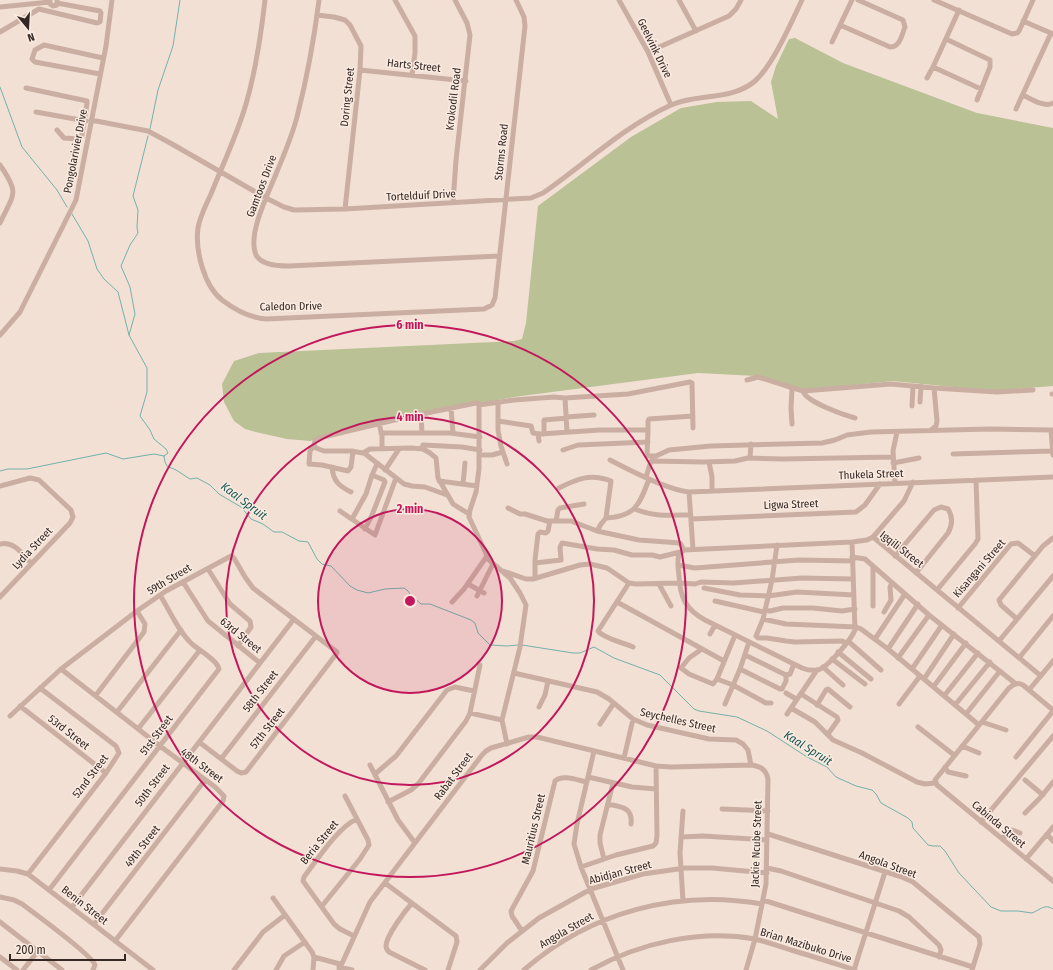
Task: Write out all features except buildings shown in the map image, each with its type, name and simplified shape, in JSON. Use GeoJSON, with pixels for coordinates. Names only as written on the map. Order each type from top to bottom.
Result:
{"type":"FeatureCollection","features":[{"type":"Feature","properties":{"kind":"street","name":"Pongolarivier Drive"},"geometry":{"type":"LineString","coordinates":[[0,335],[20,312],[74,204],[104,58],[112,0]]}},
{"type":"Feature","properties":{"kind":"street","name":"Caledon Drive"},"geometry":{"type":"LineString","coordinates":[[266,0],[259,46],[246,104],[199,222],[197,234],[198,250],[200,260],[211,289],[224,302],[254,317],[270,318],[484,309],[490,307]]}},
{"type":"Feature","properties":{"kind":"street","name":"Gamtoos Drive"},"geometry":{"type":"LineString","coordinates":[[319,0],[310,61],[297,116],[292,133],[256,226],[255,254],[259,259],[275,266],[499,256]]}},
{"type":"Feature","properties":{"kind":"street"},"geometry":{"type":"LineString","coordinates":[[395,0],[415,36],[415,53],[412,75]]}},
{"type":"Feature","properties":{"kind":"street","name":"Krokodil Road"},"geometry":{"type":"LineString","coordinates":[[453,203],[456,160],[466,81],[470,31],[455,0]]}},
{"type":"Feature","properties":{"kind":"street","name":"Storms Road"},"geometry":{"type":"LineString","coordinates":[[490,307],[495,298],[525,26],[524,17],[516,0]]}},
{"type":"Feature","properties":{"kind":"street","name":"Geelvink Drive"},"geometry":{"type":"LineString","coordinates":[[619,0],[648,52],[671,105]]}},
{"type":"Feature","properties":{"kind":"street"},"geometry":{"type":"LineString","coordinates":[[679,0],[696,31]]}},
{"type":"Feature","properties":{"kind":"street"},"geometry":{"type":"LineString","coordinates":[[648,52],[729,16],[736,9],[741,0]]}},
{"type":"Feature","properties":{"kind":"street","name":"Tortelduif Drive"},"geometry":{"type":"LineString","coordinates":[[36,112],[148,131],[266,198],[294,210],[526,199],[539,196],[630,128],[671,105],[685,100],[725,94],[742,89],[754,82],[767,67],[802,0]]}},
{"type":"Feature","properties":{"kind":"street"},"geometry":{"type":"LineString","coordinates":[[832,42],[852,0]]}},
{"type":"Feature","properties":{"kind":"street"},"geometry":{"type":"LineString","coordinates":[[840,25],[890,48],[894,48],[897,45],[905,26],[903,21],[858,0]]}},
{"type":"Feature","properties":{"kind":"street"},"geometry":{"type":"LineString","coordinates":[[934,0],[1011,34],[1018,32],[1033,0]]}},
{"type":"Feature","properties":{"kind":"street"},"geometry":{"type":"LineString","coordinates":[[0,7],[53,4],[100,11],[101,13],[100,22],[97,23],[53,4],[38,10],[0,32]]}},
{"type":"Feature","properties":{"kind":"street"},"geometry":{"type":"LineString","coordinates":[[927,78],[935,68],[959,10]]}},
{"type":"Feature","properties":{"kind":"street","name":"Doring Street"},"geometry":{"type":"LineString","coordinates":[[317,15],[341,18],[350,25],[361,46],[360,70],[345,208]]}},
{"type":"Feature","properties":{"kind":"street"},"geometry":{"type":"LineString","coordinates":[[1016,109],[1052,33],[1023,21]]}},
{"type":"Feature","properties":{"kind":"street"},"geometry":{"type":"LineString","coordinates":[[946,39],[990,60],[990,67],[977,100]]}},
{"type":"Feature","properties":{"kind":"street"},"geometry":{"type":"LineString","coordinates":[[100,74],[35,62],[32,59],[34,52],[38,47],[44,45],[104,58]]}},
{"type":"Feature","properties":{"kind":"street"},"geometry":{"type":"LineString","coordinates":[[935,68],[981,89]]}},
{"type":"Feature","properties":{"kind":"street","name":"Harts Street"},"geometry":{"type":"LineString","coordinates":[[360,70],[466,81]]}},
{"type":"Feature","properties":{"kind":"street"},"geometry":{"type":"LineString","coordinates":[[26,88],[87,100],[88,103],[82,135],[78,140],[64,138],[57,130]]}},
{"type":"Feature","properties":{"kind":"street"},"geometry":{"type":"LineString","coordinates":[[1023,95],[1045,105],[1053,103]]}},
{"type":"Feature","properties":{"kind":"street"},"geometry":{"type":"LineString","coordinates":[[51,122],[52,115]]}},
{"type":"Feature","properties":{"kind":"street"},"geometry":{"type":"LineString","coordinates":[[0,223],[14,193],[11,182],[1,166]]}},
{"type":"Feature","properties":{"kind":"street"},"geometry":{"type":"LineString","coordinates":[[747,380],[758,377],[804,391],[877,384],[997,392],[1033,390]]}},
{"type":"Feature","properties":{"kind":"street"},"geometry":{"type":"LineString","coordinates":[[353,451],[349,471],[309,464],[310,449],[314,446],[316,439],[422,414],[476,403],[498,403],[514,400],[632,393],[676,383],[690,382],[692,383],[693,428]]}},
{"type":"Feature","properties":{"kind":"street"},"geometry":{"type":"LineString","coordinates":[[912,406],[913,386]]}},
{"type":"Feature","properties":{"kind":"street"},"geometry":{"type":"LineString","coordinates":[[920,402],[921,386]]}},
{"type":"Feature","properties":{"kind":"street"},"geometry":{"type":"LineString","coordinates":[[792,388],[792,424]]}},
{"type":"Feature","properties":{"kind":"street"},"geometry":{"type":"LineString","coordinates":[[932,430],[936,426],[937,421],[934,388]]}},
{"type":"Feature","properties":{"kind":"street"},"geometry":{"type":"LineString","coordinates":[[804,391],[805,395],[813,401],[855,418]]}},
{"type":"Feature","properties":{"kind":"street"},"geometry":{"type":"LineString","coordinates":[[565,398],[567,432]]}},
{"type":"Feature","properties":{"kind":"street"},"geometry":{"type":"LineString","coordinates":[[498,403],[500,443],[507,464]]}},
{"type":"Feature","properties":{"kind":"street"},"geometry":{"type":"LineString","coordinates":[[480,404],[480,452],[477,486],[469,514],[471,522],[487,556],[493,564],[502,570],[526,579],[535,578],[580,565],[590,564],[607,568],[629,583],[636,584],[695,584],[701,582],[733,583],[802,578],[853,579]]}},
{"type":"Feature","properties":{"kind":"street"},"geometry":{"type":"LineString","coordinates":[[451,408],[453,433]]}},
{"type":"Feature","properties":{"kind":"street"},"geometry":{"type":"LineString","coordinates":[[422,414],[422,433]]}},
{"type":"Feature","properties":{"kind":"street"},"geometry":{"type":"LineString","coordinates":[[539,441],[544,420],[594,415]]}},
{"type":"Feature","properties":{"kind":"street"},"geometry":{"type":"LineString","coordinates":[[693,416],[650,419],[648,421],[647,456],[653,457],[666,451],[673,450],[751,444],[822,443],[835,440],[849,434],[875,432],[996,429],[1052,430],[1052,453],[953,454]]}},
{"type":"Feature","properties":{"kind":"street"},"geometry":{"type":"LineString","coordinates":[[498,421],[531,426],[533,433],[541,434],[600,430],[648,430]]}},
{"type":"Feature","properties":{"kind":"street"},"geometry":{"type":"LineString","coordinates":[[379,424],[382,449]]}},
{"type":"Feature","properties":{"kind":"street"},"geometry":{"type":"LineString","coordinates":[[895,483],[893,460],[897,432]]}},
{"type":"Feature","properties":{"kind":"street"},"geometry":{"type":"LineString","coordinates":[[381,433],[453,433],[480,437]]}},
{"type":"Feature","properties":{"kind":"street"},"geometry":{"type":"LineString","coordinates":[[562,450],[578,444],[648,442]]}},
{"type":"Feature","properties":{"kind":"street"},"geometry":{"type":"LineString","coordinates":[[421,449],[423,444],[462,447],[492,455],[503,452]]}},
{"type":"Feature","properties":{"kind":"street"},"geometry":{"type":"LineString","coordinates":[[750,458],[751,444]]}},
{"type":"Feature","properties":{"kind":"street"},"geometry":{"type":"LineString","coordinates":[[314,446],[316,449],[324,451],[353,451],[364,453],[385,470],[409,486],[425,487],[447,495]]}},
{"type":"Feature","properties":{"kind":"street"},"geometry":{"type":"LineString","coordinates":[[364,453],[370,449],[421,449],[430,453],[436,458],[437,476],[447,495],[454,505],[469,514]]}},
{"type":"Feature","properties":{"kind":"street"},"geometry":{"type":"LineString","coordinates":[[385,470],[399,449]]}},
{"type":"Feature","properties":{"kind":"street"},"geometry":{"type":"LineString","coordinates":[[606,518],[624,516],[635,509],[641,499],[648,478],[651,461],[709,462],[750,458],[893,460],[919,458]]}},
{"type":"Feature","properties":{"kind":"street","name":"Thukela Street"},"geometry":{"type":"LineString","coordinates":[[610,460],[677,490],[689,492],[1053,477]]}},
{"type":"Feature","properties":{"kind":"street"},"geometry":{"type":"LineString","coordinates":[[709,462],[712,477],[712,491]]}},
{"type":"Feature","properties":{"kind":"street"},"geometry":{"type":"LineString","coordinates":[[462,484],[465,463]]}},
{"type":"Feature","properties":{"kind":"street"},"geometry":{"type":"LineString","coordinates":[[352,519],[366,494],[377,464]]}},
{"type":"Feature","properties":{"kind":"street"},"geometry":{"type":"LineString","coordinates":[[332,467],[333,475],[336,481],[340,486],[351,492]]}},
{"type":"Feature","properties":{"kind":"street"},"geometry":{"type":"LineString","coordinates":[[365,529],[372,516],[385,481],[372,475]]}},
{"type":"Feature","properties":{"kind":"street","name":"Lydia Street"},"geometry":{"type":"LineString","coordinates":[[0,486],[30,478],[39,480],[71,510],[73,518],[0,597]]}},
{"type":"Feature","properties":{"kind":"street"},"geometry":{"type":"LineString","coordinates":[[340,511],[375,535],[396,478]]}},
{"type":"Feature","properties":{"kind":"street"},"geometry":{"type":"LineString","coordinates":[[559,488],[582,478],[597,478],[611,481],[606,518],[597,531]]}},
{"type":"Feature","properties":{"kind":"street"},"geometry":{"type":"LineString","coordinates":[[937,590],[978,539],[976,480]]}},
{"type":"Feature","properties":{"kind":"street"},"geometry":{"type":"LineString","coordinates":[[439,481],[477,486]]}},
{"type":"Feature","properties":{"kind":"street"},"geometry":{"type":"LineString","coordinates":[[873,537],[904,501],[914,482]]}},
{"type":"Feature","properties":{"kind":"street","name":"Ligwa Street"},"geometry":{"type":"LineString","coordinates":[[635,509],[649,514],[691,517],[856,512],[865,505],[880,484]]}},
{"type":"Feature","properties":{"kind":"street"},"geometry":{"type":"LineString","coordinates":[[689,492],[693,549]]}},
{"type":"Feature","properties":{"kind":"street"},"geometry":{"type":"LineString","coordinates":[[535,578],[538,534],[540,532],[546,533],[548,531],[560,508],[584,504]]}},
{"type":"Feature","properties":{"kind":"street"},"geometry":{"type":"LineString","coordinates":[[895,556],[934,510],[941,507],[948,509],[951,519],[948,534],[916,572]]}},
{"type":"Feature","properties":{"kind":"street"},"geometry":{"type":"LineString","coordinates":[[508,508],[520,514],[526,514],[553,521],[575,522],[597,531],[645,541],[680,543],[682,551],[678,556],[679,583],[682,597],[689,608],[699,617],[794,664],[806,669],[818,670]]}},
{"type":"Feature","properties":{"kind":"street","name":"Igqili Street"},"geometry":{"type":"LineString","coordinates":[[535,563],[561,560],[560,547],[562,543],[597,549],[614,550],[632,555],[652,555],[660,557],[693,549],[852,542],[867,540],[873,537],[1041,676]]}},
{"type":"Feature","properties":{"kind":"street"},"geometry":{"type":"LineString","coordinates":[[1017,619],[1002,607],[999,600],[1046,543],[1053,538]]}},
{"type":"Feature","properties":{"kind":"street"},"geometry":{"type":"LineString","coordinates":[[787,714],[796,699],[818,670],[824,667],[832,659],[853,634],[856,627],[852,542]]}},
{"type":"Feature","properties":{"kind":"street"},"geometry":{"type":"LineString","coordinates":[[0,544],[6,543],[14,545],[31,563]]}},
{"type":"Feature","properties":{"kind":"street","name":"Kisangani Street"},"geometry":{"type":"LineString","coordinates":[[958,608],[1011,544],[1018,544],[1035,556]]}},
{"type":"Feature","properties":{"kind":"street"},"geometry":{"type":"LineString","coordinates":[[777,545],[772,580],[765,611],[756,636],[758,638],[786,641],[847,642],[881,670]]}},
{"type":"Feature","properties":{"kind":"street","name":"59th Street"},"geometry":{"type":"LineString","coordinates":[[10,716],[61,669],[137,611],[160,595],[230,556],[233,557],[245,578],[253,588],[337,652]]}},
{"type":"Feature","properties":{"kind":"street"},"geometry":{"type":"LineString","coordinates":[[452,602],[468,584],[487,556]]}},
{"type":"Feature","properties":{"kind":"street"},"geometry":{"type":"LineString","coordinates":[[678,565],[695,568],[805,560],[865,559],[929,615],[1017,684],[1023,685],[1053,710],[1016,757]]}},
{"type":"Feature","properties":{"kind":"street"},"geometry":{"type":"LineString","coordinates":[[477,596],[482,592],[493,564]]}},
{"type":"Feature","properties":{"kind":"street"},"geometry":{"type":"LineString","coordinates":[[873,567],[873,606]]}},
{"type":"Feature","properties":{"kind":"street"},"geometry":{"type":"LineString","coordinates":[[208,569],[230,604],[250,621],[251,627],[238,646]]}},
{"type":"Feature","properties":{"kind":"street"},"geometry":{"type":"LineString","coordinates":[[502,570],[514,584],[526,604],[520,646],[502,720],[507,744]]}},
{"type":"Feature","properties":{"kind":"street"},"geometry":{"type":"LineString","coordinates":[[999,641],[1053,576]]}},
{"type":"Feature","properties":{"kind":"street","name":"63rd Street"},"geometry":{"type":"LineString","coordinates":[[183,582],[208,621],[260,663]]}},
{"type":"Feature","properties":{"kind":"street"},"geometry":{"type":"LineString","coordinates":[[629,583],[607,615],[598,632],[633,647]]}},
{"type":"Feature","properties":{"kind":"street"},"geometry":{"type":"LineString","coordinates":[[884,612],[891,600],[890,587],[892,583]]}},
{"type":"Feature","properties":{"kind":"street"},"geometry":{"type":"LineString","coordinates":[[468,584],[482,592]]}},
{"type":"Feature","properties":{"kind":"street"},"geometry":{"type":"LineString","coordinates":[[659,584],[671,606]]}},
{"type":"Feature","properties":{"kind":"street"},"geometry":{"type":"LineString","coordinates":[[704,588],[733,595],[768,596],[797,592],[854,595]]}},
{"type":"Feature","properties":{"kind":"street"},"geometry":{"type":"LineString","coordinates":[[875,639],[905,594]]}},
{"type":"Feature","properties":{"kind":"street","name":"51st Street"},"geometry":{"type":"LineString","coordinates":[[50,890],[219,669],[217,664],[189,641],[160,595]]}},
{"type":"Feature","properties":{"kind":"street"},"geometry":{"type":"LineString","coordinates":[[715,601],[765,611],[790,608],[842,611],[855,609]]}},
{"type":"Feature","properties":{"kind":"street"},"geometry":{"type":"LineString","coordinates":[[617,602],[724,661]]}},
{"type":"Feature","properties":{"kind":"street"},"geometry":{"type":"LineString","coordinates":[[888,649],[918,604]]}},
{"type":"Feature","properties":{"kind":"street"},"geometry":{"type":"LineString","coordinates":[[96,695],[144,632],[145,624],[137,611]]}},
{"type":"Feature","properties":{"kind":"street"},"geometry":{"type":"LineString","coordinates":[[898,658],[929,615]]}},
{"type":"Feature","properties":{"kind":"street"},"geometry":{"type":"LineString","coordinates":[[1019,658],[1053,616]]}},
{"type":"Feature","properties":{"kind":"street","name":"50th Street"},"geometry":{"type":"LineString","coordinates":[[72,907],[294,619]]}},
{"type":"Feature","properties":{"kind":"street"},"geometry":{"type":"LineString","coordinates":[[762,619],[786,624],[856,627],[888,649],[966,714],[980,723],[1006,730]]}},
{"type":"Feature","properties":{"kind":"street"},"geometry":{"type":"LineString","coordinates":[[710,634],[715,625]]}},
{"type":"Feature","properties":{"kind":"street"},"geometry":{"type":"LineString","coordinates":[[912,669],[942,625]]}},
{"type":"Feature","properties":{"kind":"street"},"geometry":{"type":"LineString","coordinates":[[117,712],[181,630]]}},
{"type":"Feature","properties":{"kind":"street"},"geometry":{"type":"LineString","coordinates":[[899,704],[922,678],[954,634]]}},
{"type":"Feature","properties":{"kind":"street"},"geometry":{"type":"LineString","coordinates":[[702,649],[689,658],[680,668],[711,684],[714,684],[735,635]]}},
{"type":"Feature","properties":{"kind":"street","name":"58th Street"},"geometry":{"type":"LineString","coordinates":[[221,759],[316,636]]}},
{"type":"Feature","properties":{"kind":"street"},"geometry":{"type":"LineString","coordinates":[[725,704],[740,669],[749,642]]}},
{"type":"Feature","properties":{"kind":"street"},"geometry":{"type":"LineString","coordinates":[[934,686],[966,643]]}},
{"type":"Feature","properties":{"kind":"street"},"geometry":{"type":"LineString","coordinates":[[138,729],[200,650]]}},
{"type":"Feature","properties":{"kind":"street","name":"57th Street"},"geometry":{"type":"LineString","coordinates":[[199,742],[239,772],[246,772],[337,654],[337,652]]}},
{"type":"Feature","properties":{"kind":"street"},"geometry":{"type":"LineString","coordinates":[[838,652],[872,680]]}},
{"type":"Feature","properties":{"kind":"street"},"geometry":{"type":"LineString","coordinates":[[944,696],[978,653]]}},
{"type":"Feature","properties":{"kind":"street"},"geometry":{"type":"LineString","coordinates":[[745,655],[786,675]]}},
{"type":"Feature","properties":{"kind":"street"},"geometry":{"type":"LineString","coordinates":[[832,659],[865,684]]}},
{"type":"Feature","properties":{"kind":"street"},"geometry":{"type":"LineString","coordinates":[[1029,690],[1053,661]]}},
{"type":"Feature","properties":{"kind":"street"},"geometry":{"type":"LineString","coordinates":[[955,705],[990,662]]}},
{"type":"Feature","properties":{"kind":"street"},"geometry":{"type":"LineString","coordinates":[[786,675],[790,674],[794,664]]}},
{"type":"Feature","properties":{"kind":"street"},"geometry":{"type":"LineString","coordinates":[[388,802],[411,790],[418,784],[463,724],[470,713],[480,665]]}},
{"type":"Feature","properties":{"kind":"street"},"geometry":{"type":"LineString","coordinates":[[824,667],[843,685]]}},
{"type":"Feature","properties":{"kind":"street","name":"48th Street"},"geometry":{"type":"LineString","coordinates":[[61,669],[223,794],[224,798],[223,802],[115,941]]}},
{"type":"Feature","properties":{"kind":"street"},"geometry":{"type":"LineString","coordinates":[[740,669],[780,689],[782,689],[786,675]]}},
{"type":"Feature","properties":{"kind":"street"},"geometry":{"type":"LineString","coordinates":[[966,714],[1000,670]]}},
{"type":"Feature","properties":{"kind":"street","name":"Seychelles Street"},"geometry":{"type":"LineString","coordinates":[[514,673],[597,692],[605,696],[633,720],[647,725],[704,738],[736,740],[744,744],[748,750],[751,765]]}},
{"type":"Feature","properties":{"kind":"street"},"geometry":{"type":"LineString","coordinates":[[717,679],[766,703],[771,703]]}},
{"type":"Feature","properties":{"kind":"street"},"geometry":{"type":"LineString","coordinates":[[539,707],[548,681]]}},
{"type":"Feature","properties":{"kind":"street"},"geometry":{"type":"LineString","coordinates":[[791,708],[815,722],[833,740],[862,753],[917,782],[925,784],[935,781],[980,723],[1010,688],[1017,684]]}},
{"type":"Feature","properties":{"kind":"street"},"geometry":{"type":"LineString","coordinates":[[375,774],[396,756],[447,690],[455,687],[474,691]]}},
{"type":"Feature","properties":{"kind":"street","name":"52nd Street"},"geometry":{"type":"LineString","coordinates":[[28,874],[106,773],[118,755],[118,748],[40,688]]}},
{"type":"Feature","properties":{"kind":"street"},"geometry":{"type":"LineString","coordinates":[[817,705],[828,689],[850,707]]}},
{"type":"Feature","properties":{"kind":"street"},"geometry":{"type":"LineString","coordinates":[[786,694],[796,699]]}},
{"type":"Feature","properties":{"kind":"street"},"geometry":{"type":"LineString","coordinates":[[801,694],[837,717],[838,720],[828,734]]}},
{"type":"Feature","properties":{"kind":"street"},"geometry":{"type":"LineString","coordinates":[[600,724],[614,703]]}},
{"type":"Feature","properties":{"kind":"street","name":"53rd Street"},"geometry":{"type":"LineString","coordinates":[[20,706],[106,773]]}},
{"type":"Feature","properties":{"kind":"street"},"geometry":{"type":"LineString","coordinates":[[470,713],[502,720]]}},
{"type":"Feature","properties":{"kind":"street"},"geometry":{"type":"LineString","coordinates":[[624,758],[633,720]]}},
{"type":"Feature","properties":{"kind":"street"},"geometry":{"type":"LineString","coordinates":[[918,727],[954,755]]}},
{"type":"Feature","properties":{"kind":"street","name":"Rabat Street"},"geometry":{"type":"LineString","coordinates":[[340,967],[368,905],[488,749],[537,736],[656,766],[682,767],[751,765],[761,767]]}},
{"type":"Feature","properties":{"kind":"street"},"geometry":{"type":"LineString","coordinates":[[981,822],[1053,736]]}},
{"type":"Feature","properties":{"kind":"street"},"geometry":{"type":"LineString","coordinates":[[962,746],[979,753]]}},
{"type":"Feature","properties":{"kind":"street"},"geometry":{"type":"LineString","coordinates":[[594,751],[574,838],[574,849],[623,970]]}},
{"type":"Feature","properties":{"kind":"street"},"geometry":{"type":"LineString","coordinates":[[370,765],[388,802],[403,828],[415,842]]}},
{"type":"Feature","properties":{"kind":"street"},"geometry":{"type":"LineString","coordinates":[[581,867],[651,846],[656,843],[656,766]]}},
{"type":"Feature","properties":{"kind":"street","name":"Jackie Ncube Street"},"geometry":{"type":"LineString","coordinates":[[746,970],[755,939],[763,902],[767,870],[767,776],[761,767]]}},
{"type":"Feature","properties":{"kind":"street"},"geometry":{"type":"LineString","coordinates":[[945,767],[948,772],[966,776]]}},
{"type":"Feature","properties":{"kind":"street","name":"Mauritius Street"},"geometry":{"type":"LineString","coordinates":[[522,931],[512,916],[511,911],[533,871],[555,781],[562,778],[587,780]]}},
{"type":"Feature","properties":{"kind":"street","name":"49th Street"},"geometry":{"type":"LineString","coordinates":[[94,924],[205,780]]}},
{"type":"Feature","properties":{"kind":"street"},"geometry":{"type":"LineString","coordinates":[[587,780],[638,788],[656,789]]}},
{"type":"Feature","properties":{"kind":"street"},"geometry":{"type":"LineString","coordinates":[[1025,780],[1043,795]]}},
{"type":"Feature","properties":{"kind":"street","name":"Cabinda Street"},"geometry":{"type":"LineString","coordinates":[[935,781],[981,822],[1053,881]]}},
{"type":"Feature","properties":{"kind":"street"},"geometry":{"type":"LineString","coordinates":[[1025,813],[1043,795],[1053,782]]}},
{"type":"Feature","properties":{"kind":"street"},"geometry":{"type":"LineString","coordinates":[[604,859],[600,840],[613,783]]}},
{"type":"Feature","properties":{"kind":"street"},"geometry":{"type":"LineString","coordinates":[[346,796],[368,840],[368,849],[322,906],[336,926],[354,936]]}},
{"type":"Feature","properties":{"kind":"street"},"geometry":{"type":"LineString","coordinates":[[608,804],[628,810],[632,817],[631,824]]}},
{"type":"Feature","properties":{"kind":"street"},"geometry":{"type":"LineString","coordinates":[[722,809],[768,811]]}},
{"type":"Feature","properties":{"kind":"street"},"geometry":{"type":"LineString","coordinates":[[683,811],[680,853],[683,900]]}},
{"type":"Feature","properties":{"kind":"street","name":"Beria Street"},"geometry":{"type":"LineString","coordinates":[[322,906],[304,883],[304,877],[348,823],[357,819]]}},
{"type":"Feature","properties":{"kind":"street"},"geometry":{"type":"LineString","coordinates":[[1026,859],[1053,827]]}},
{"type":"Feature","properties":{"kind":"street"},"geometry":{"type":"LineString","coordinates":[[1001,838],[1006,836],[1012,830],[1020,833]]}},
{"type":"Feature","properties":{"kind":"street"},"geometry":{"type":"LineString","coordinates":[[1047,834],[1053,841]]}},
{"type":"Feature","properties":{"kind":"street","name":"Angola Street"},"geometry":{"type":"LineString","coordinates":[[524,970],[567,939],[602,920],[644,907],[683,900],[718,899],[763,902],[866,933],[973,968],[980,939],[917,884],[908,879],[768,837],[681,837]]}},
{"type":"Feature","properties":{"kind":"street","name":"Abidjan Street"},"geometry":{"type":"LineString","coordinates":[[480,970],[495,954],[522,931],[553,909],[591,889],[643,874],[699,867],[781,871],[875,902],[899,911],[909,917],[939,944],[941,950],[940,957]]}},
{"type":"Feature","properties":{"kind":"street","name":"Benin Street"},"geometry":{"type":"LineString","coordinates":[[0,869],[28,874],[153,970]]}},
{"type":"Feature","properties":{"kind":"street"},"geometry":{"type":"LineString","coordinates":[[854,970],[884,872]]}},
{"type":"Feature","properties":{"kind":"street"},"geometry":{"type":"LineString","coordinates":[[385,883],[457,938],[456,946],[448,970]]}},
{"type":"Feature","properties":{"kind":"street"},"geometry":{"type":"LineString","coordinates":[[0,897],[14,900],[22,904],[93,960],[95,963],[94,969]]}},
{"type":"Feature","properties":{"kind":"street"},"geometry":{"type":"LineString","coordinates":[[273,898],[314,957],[352,970]]}},
{"type":"Feature","properties":{"kind":"street"},"geometry":{"type":"LineString","coordinates":[[412,903],[396,924],[386,947],[389,952],[425,970]]}},
{"type":"Feature","properties":{"kind":"street"},"geometry":{"type":"LineString","coordinates":[[234,970],[263,932],[285,914]]}},
{"type":"Feature","properties":{"kind":"street"},"geometry":{"type":"LineString","coordinates":[[0,922],[62,970]]}},
{"type":"Feature","properties":{"kind":"street","name":"Brian Mazibuko Drive"},"geometry":{"type":"LineString","coordinates":[[590,970],[618,956],[651,945],[688,939],[725,937],[755,939],[854,970]]}},
{"type":"Feature","properties":{"kind":"street"},"geometry":{"type":"LineString","coordinates":[[276,970],[284,956],[305,942]]}},
{"type":"Feature","properties":{"kind":"street"},"geometry":{"type":"LineString","coordinates":[[23,970],[38,951]]}},
{"type":"Feature","properties":{"kind":"street"},"geometry":{"type":"LineString","coordinates":[[0,957],[17,970]]}},
{"type":"Feature","properties":{"kind":"street"},"geometry":{"type":"LineString","coordinates":[[312,970],[314,957]]}},
{"type":"Feature","properties":{"kind":"green space"},"geometry":{"type":"Polygon","coordinates":[[[795,38],[843,63],[977,113],[1053,128],[1053,386],[993,391],[893,381],[793,391],[756,376],[698,373],[514,397],[436,412],[310,441],[287,439],[260,433],[245,429],[234,421],[224,402],[222,384],[234,361],[259,353],[514,341],[522,339],[526,323],[538,206],[631,137],[681,108],[717,102],[751,101],[778,119],[771,82],[776,66],[789,39],[795,38]]]}},
{"type":"Feature","properties":{"kind":"waterway"},"geometry":{"type":"LineString","coordinates":[[150,129],[158,90],[173,46],[180,0]]}},
{"type":"Feature","properties":{"kind":"waterway"},"geometry":{"type":"LineString","coordinates":[[0,87],[22,147],[57,190],[67,207]]}},
{"type":"Feature","properties":{"kind":"waterway"},"geometry":{"type":"LineString","coordinates":[[148,136],[133,196],[138,210],[138,233],[130,245],[121,266],[130,287],[135,314],[129,335],[147,368],[147,392],[140,416],[150,430],[154,439],[166,449],[168,453],[164,456]]}},
{"type":"Feature","properties":{"kind":"waterway"},"geometry":{"type":"LineString","coordinates":[[72,214],[88,241],[97,269],[104,279],[118,292],[129,335]]}},
{"type":"Feature","properties":{"kind":"waterway","name":"Kaal Spruit"},"geometry":{"type":"LineString","coordinates":[[0,471],[8,469],[27,469],[106,453],[123,459],[154,454],[164,456]]}},
{"type":"Feature","properties":{"kind":"waterway","name":"Kaal Spruit"},"geometry":{"type":"LineString","coordinates":[[164,456],[167,466],[190,479],[197,478],[210,485],[219,494],[241,507],[251,519],[263,524],[274,532],[282,532],[299,541],[308,542],[317,559],[322,564],[331,566],[350,586],[357,590],[368,593],[385,589],[404,588],[421,604],[430,604],[471,620],[475,623],[478,633],[490,645],[518,645]]}},
{"type":"Feature","properties":{"kind":"waterway","name":"Kaal Spruit"},"geometry":{"type":"LineString","coordinates":[[522,645],[573,653],[580,653],[594,647],[614,658],[660,675],[694,709],[737,717],[767,731],[807,757],[827,767],[836,777],[856,786],[872,790],[881,803],[908,818],[912,822],[913,828],[928,845],[940,846],[945,851],[959,873],[991,907],[1001,911],[1032,913],[1045,907],[1050,907],[1053,909]]}}]}
